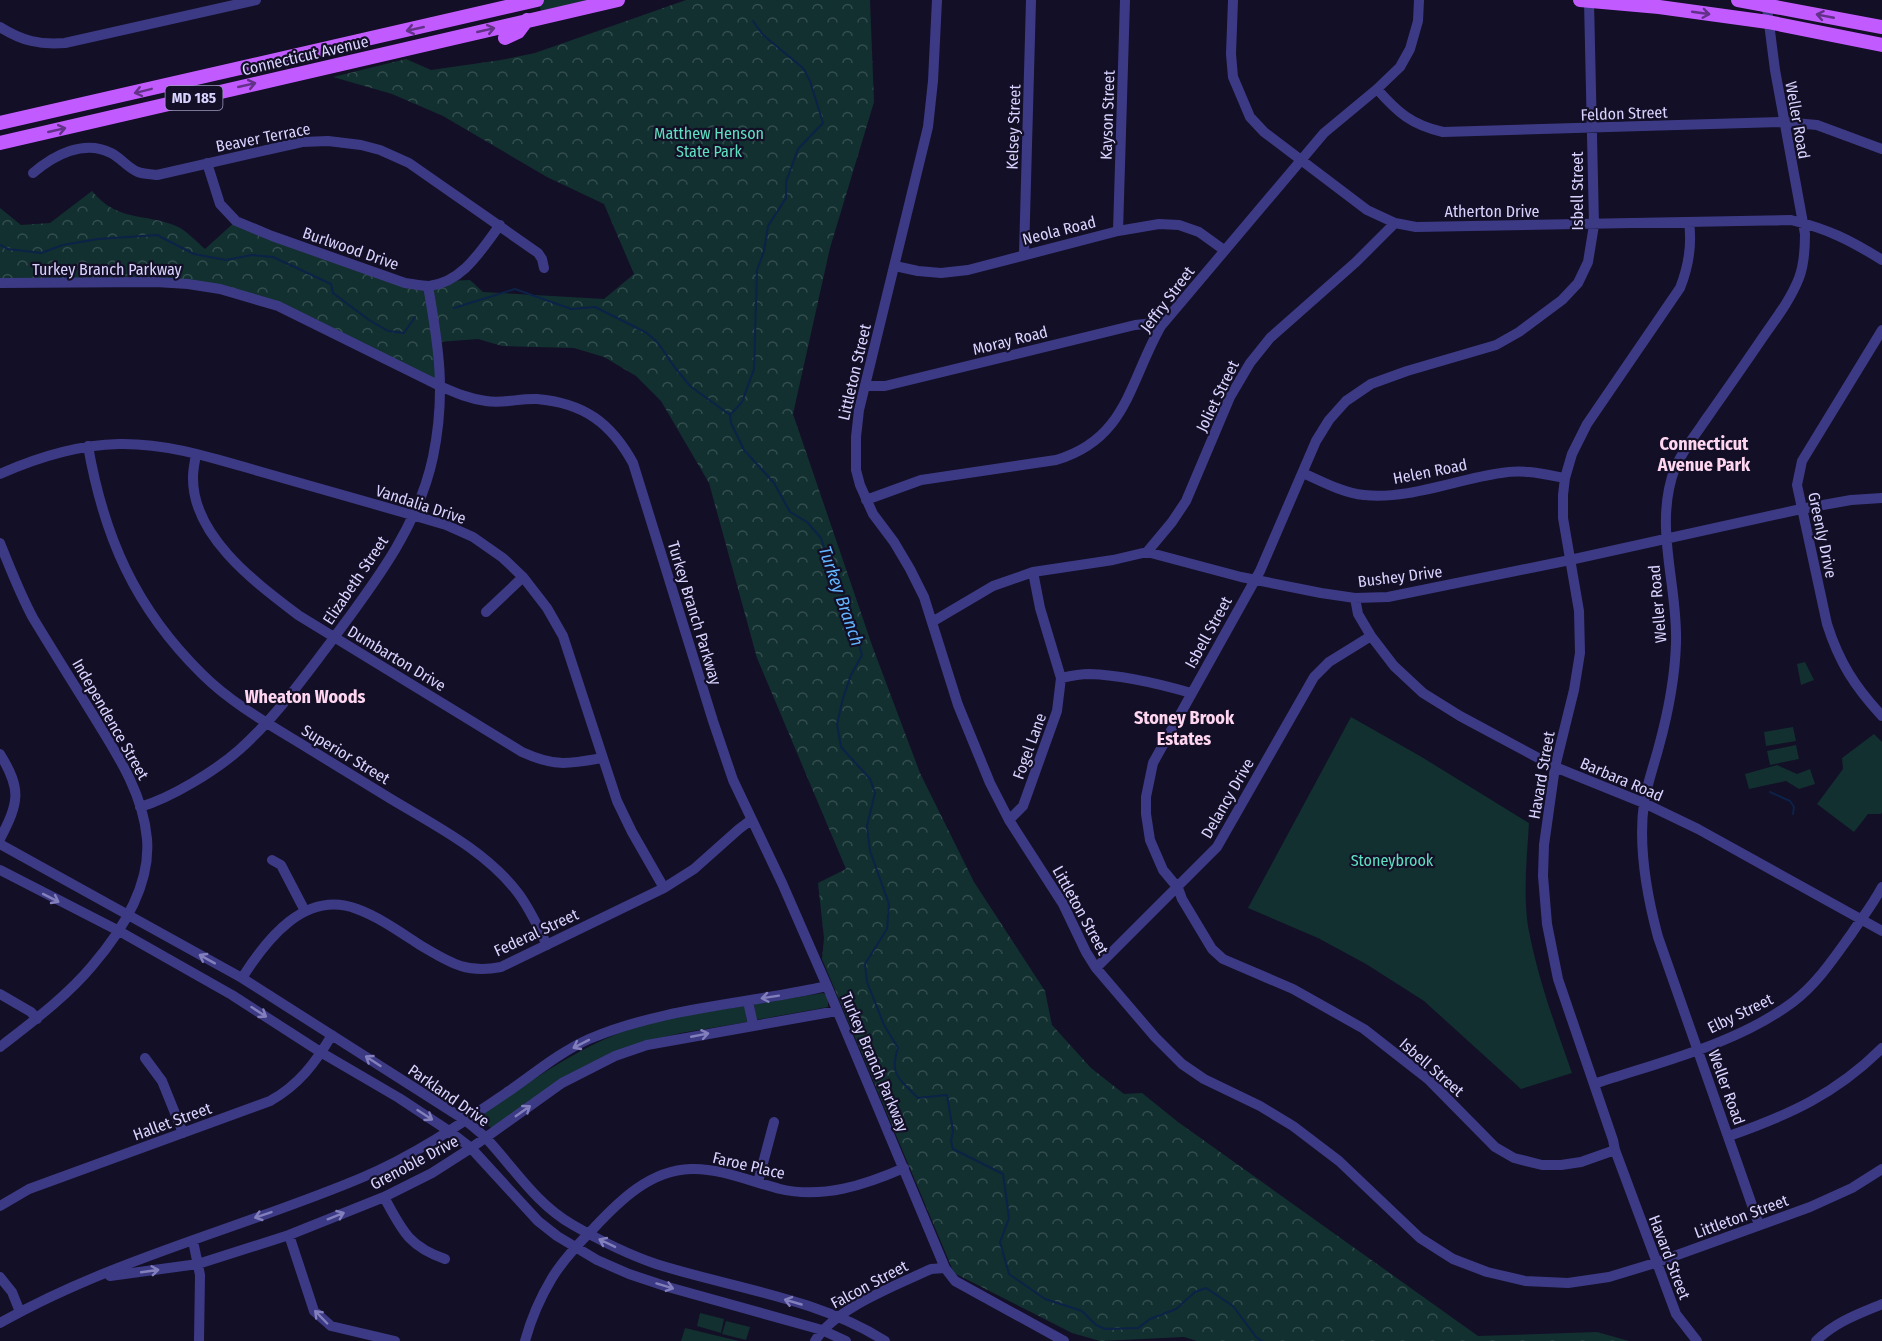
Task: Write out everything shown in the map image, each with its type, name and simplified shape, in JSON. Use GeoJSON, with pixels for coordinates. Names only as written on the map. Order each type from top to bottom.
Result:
{"type":"FeatureCollection","features":[{"type":"Feature","properties":{"kind":"main road","name":"Connecticut Avenue"},"geometry":{"type":"LineString","coordinates":[[0,143],[618,0]]}},
{"type":"Feature","properties":{"kind":"main road"},"geometry":{"type":"LineString","coordinates":[[1585,0],[1659,7],[1768,22],[1882,45]]}},
{"type":"Feature","properties":{"kind":"main road"},"geometry":{"type":"LineString","coordinates":[[1738,0],[1766,2],[1882,27]]}},
{"type":"Feature","properties":{"kind":"main road","name":"Connecticut Avenue"},"geometry":{"type":"LineString","coordinates":[[0,123],[535,1]]}},
{"type":"Feature","properties":{"kind":"main road"},"geometry":{"type":"LineString","coordinates":[[505,38],[518,32],[533,19]]}},
{"type":"Feature","properties":{"kind":"main road"},"geometry":{"type":"LineString","coordinates":[[452,21],[455,37]]}},
{"type":"Feature","properties":{"kind":"street"},"geometry":{"type":"LineString","coordinates":[[0,27],[25,41],[45,44],[65,43],[256,0]]}},
{"type":"Feature","properties":{"kind":"street","name":"Littleton Street"},"geometry":{"type":"LineString","coordinates":[[937,0],[928,127],[859,410],[856,470],[873,514],[894,542],[924,597],[972,739],[1010,820],[1063,904],[1096,968],[1155,1037],[1182,1064],[1203,1079],[1260,1106],[1293,1126],[1339,1161],[1420,1238],[1453,1258],[1487,1272],[1525,1281],[1568,1283],[1609,1276],[1655,1263],[1810,1208],[1852,1188],[1882,1169]]}},
{"type":"Feature","properties":{"kind":"street","name":"Kelsey Street"},"geometry":{"type":"LineString","coordinates":[[1024,254],[1031,0]]}},
{"type":"Feature","properties":{"kind":"street","name":"Kayson Street"},"geometry":{"type":"LineString","coordinates":[[1118,231],[1125,0]]}},
{"type":"Feature","properties":{"kind":"street","name":"Atherton Drive"},"geometry":{"type":"LineString","coordinates":[[1233,0],[1231,54],[1233,77],[1250,117],[1301,160],[1367,210],[1395,223],[1416,227],[1783,220],[1801,223],[1846,238],[1882,260]]}},
{"type":"Feature","properties":{"kind":"street","name":"Jeffry Street"},"geometry":{"type":"LineString","coordinates":[[866,500],[921,480],[1056,460],[1070,456],[1090,445],[1116,421],[1148,349],[1161,326],[1324,133],[1400,67],[1410,49],[1418,21],[1419,0]]}},
{"type":"Feature","properties":{"kind":"street","name":"Isbell Street"},"geometry":{"type":"LineString","coordinates":[[1585,0],[1594,225],[1588,262],[1578,283],[1562,300],[1519,332],[1496,345],[1371,384],[1346,401],[1329,420],[1316,441],[1260,571],[1153,764],[1146,797],[1146,814],[1150,840],[1163,870],[1178,888],[1182,899],[1207,940],[1223,959],[1293,989],[1364,1029],[1428,1079],[1495,1147],[1514,1158],[1542,1165],[1561,1165],[1581,1162],[1615,1150]]}},
{"type":"Feature","properties":{"kind":"street","name":"Weller Road"},"geometry":{"type":"LineString","coordinates":[[1759,1226],[1650,907],[1643,856],[1644,803],[1665,725],[1674,672],[1676,608],[1666,540],[1667,498],[1676,467],[1692,440],[1781,311],[1800,277],[1805,249],[1805,234],[1801,223],[1783,122],[1766,2]]}},
{"type":"Feature","properties":{"kind":"street","name":"Feldon Street"},"geometry":{"type":"LineString","coordinates":[[1377,89],[1403,114],[1422,127],[1443,132],[1783,122],[1817,126],[1882,148]]}},
{"type":"Feature","properties":{"kind":"street","name":"Beaver Terrace"},"geometry":{"type":"LineString","coordinates":[[33,173],[50,158],[81,148],[99,148],[113,153],[138,172],[157,175],[302,142],[328,141],[361,145],[380,150],[409,163],[538,253],[544,268]]}},
{"type":"Feature","properties":{"kind":"street","name":"Burlwood Drive"},"geometry":{"type":"LineString","coordinates":[[207,163],[220,204],[236,221],[405,283],[428,286],[445,282],[464,272],[500,225]]}},
{"type":"Feature","properties":{"kind":"street","name":"Havard Street"},"geometry":{"type":"LineString","coordinates":[[1689,222],[1686,275],[1680,288],[1587,424],[1572,454],[1565,478],[1563,518],[1580,611],[1580,653],[1574,690],[1555,767],[1544,845],[1543,876],[1547,924],[1558,979],[1655,1263],[1676,1314],[1697,1341]]}},
{"type":"Feature","properties":{"kind":"street","name":"Joliet Street"},"geometry":{"type":"LineString","coordinates":[[1147,552],[1186,501],[1230,397],[1250,363],[1270,338],[1356,262],[1395,223]]}},
{"type":"Feature","properties":{"kind":"street","name":"Neola Road"},"geometry":{"type":"LineString","coordinates":[[895,266],[918,272],[940,273],[968,270],[1118,231],[1159,224],[1179,225],[1199,232],[1224,250]]}},
{"type":"Feature","properties":{"kind":"street","name":"Turkey Branch Parkway"},"geometry":{"type":"LineString","coordinates":[[0,283],[156,282],[188,284],[220,290],[278,306],[467,398],[488,402],[536,399],[579,408],[596,417],[611,430],[633,463],[712,721],[733,780],[782,883],[827,986],[945,1268],[956,1281],[1064,1341]]}},
{"type":"Feature","properties":{"kind":"street","name":"Elizabeth Street"},"geometry":{"type":"LineString","coordinates":[[141,807],[155,802],[211,771],[238,751],[287,700],[385,567],[423,490],[439,421],[442,387],[438,342],[428,286]]}},
{"type":"Feature","properties":{"kind":"street","name":"Moray Road"},"geometry":{"type":"LineString","coordinates":[[865,386],[885,386],[1135,325],[1154,323],[1161,326]]}},
{"type":"Feature","properties":{"kind":"street","name":"Greenly Drive"},"geometry":{"type":"LineString","coordinates":[[1882,330],[1802,461],[1797,485],[1827,624],[1834,646],[1840,661],[1864,697],[1882,716]]}},
{"type":"Feature","properties":{"kind":"street","name":"Vandalia Drive"},"geometry":{"type":"LineString","coordinates":[[0,474],[50,454],[88,446],[120,444],[155,446],[196,454],[412,515],[446,525],[473,537],[503,558],[523,577],[547,608],[563,636],[617,801],[664,888]]}},
{"type":"Feature","properties":{"kind":"street","name":"Superior Street"},"geometry":{"type":"LineString","coordinates":[[88,446],[95,487],[111,539],[126,572],[170,640],[202,675],[266,723],[481,855],[517,892],[530,911],[547,945]]}},
{"type":"Feature","properties":{"kind":"street","name":"Dumbarton Drive"},"geometry":{"type":"LineString","coordinates":[[196,454],[193,478],[196,498],[207,525],[218,543],[237,564],[298,615],[522,752],[554,764],[602,758]]}},
{"type":"Feature","properties":{"kind":"street","name":"Helen Road"},"geometry":{"type":"LineString","coordinates":[[1303,473],[1348,492],[1372,496],[1400,494],[1502,472],[1540,472],[1565,478]]}},
{"type":"Feature","properties":{"kind":"street","name":"Bushey Drive"},"geometry":{"type":"LineString","coordinates":[[932,622],[993,585],[1033,572],[1113,560],[1147,552],[1254,579],[1355,598],[1414,593],[1802,509],[1851,500],[1882,498]]}},
{"type":"Feature","properties":{"kind":"street","name":"Independence Street"},"geometry":{"type":"LineString","coordinates":[[0,543],[19,591],[33,617],[117,754],[134,787],[141,807],[147,840],[145,869],[136,898],[119,931],[72,988],[0,1047]]}},
{"type":"Feature","properties":{"kind":"street","name":"Fogel Lane"},"geometry":{"type":"LineString","coordinates":[[1010,820],[1023,806],[1058,711],[1060,678],[1040,608],[1033,572]]}},
{"type":"Feature","properties":{"kind":"street"},"geometry":{"type":"LineString","coordinates":[[486,612],[523,577]]}},
{"type":"Feature","properties":{"kind":"street","name":"Barbara Road"},"geometry":{"type":"LineString","coordinates":[[1355,598],[1358,614],[1371,636],[1394,666],[1423,693],[1555,767],[1644,803],[1698,829],[1882,931]]}},
{"type":"Feature","properties":{"kind":"street","name":"Delancy Drive"},"geometry":{"type":"LineString","coordinates":[[1096,968],[1217,848],[1314,677],[1329,662],[1371,636]]}},
{"type":"Feature","properties":{"kind":"street"},"geometry":{"type":"LineString","coordinates":[[1060,678],[1086,674],[1098,675],[1166,686],[1191,693]]}},
{"type":"Feature","properties":{"kind":"street"},"geometry":{"type":"LineString","coordinates":[[0,754],[15,783],[16,799],[13,815],[0,839]]}},
{"type":"Feature","properties":{"kind":"street","name":"Federal Street"},"geometry":{"type":"LineString","coordinates":[[242,978],[258,952],[285,923],[305,911],[329,904],[355,908],[372,915],[454,965],[473,970],[501,967],[664,888],[694,869],[751,820]]}},
{"type":"Feature","properties":{"kind":"street","name":"Parkland Drive"},"geometry":{"type":"LineString","coordinates":[[0,844],[242,978],[465,1120],[485,1138],[528,1188],[551,1210],[588,1234],[620,1250],[655,1263],[800,1303],[837,1317],[885,1341]]}},
{"type":"Feature","properties":{"kind":"street"},"geometry":{"type":"LineString","coordinates":[[272,860],[281,865],[305,911]]}},
{"type":"Feature","properties":{"kind":"street","name":"Parkland Drive"},"geometry":{"type":"LineString","coordinates":[[0,870],[119,931],[232,995],[322,1053],[399,1098],[471,1148],[538,1221],[597,1260],[668,1287],[822,1330],[846,1341]]}},
{"type":"Feature","properties":{"kind":"street","name":"Elby Street"},"geometry":{"type":"LineString","coordinates":[[1594,1084],[1752,1028],[1795,1001],[1824,972],[1870,909],[1882,887]]}},
{"type":"Feature","properties":{"kind":"street","name":"Grenoble Drive"},"geometry":{"type":"LineString","coordinates":[[0,1323],[92,1279],[364,1177],[409,1155],[449,1131],[562,1054],[587,1040],[646,1020],[827,986]]}},
{"type":"Feature","properties":{"kind":"street"},"geometry":{"type":"LineString","coordinates":[[0,994],[37,1018]]}},
{"type":"Feature","properties":{"kind":"street"},"geometry":{"type":"LineString","coordinates":[[748,1001],[753,1025]]}},
{"type":"Feature","properties":{"kind":"street","name":"Grenoble Drive"},"geometry":{"type":"LineString","coordinates":[[92,1279],[198,1264],[289,1235],[384,1197],[432,1173],[562,1083],[615,1056],[647,1045],[837,1011]]}},
{"type":"Feature","properties":{"kind":"street","name":"Hallet Street"},"geometry":{"type":"LineString","coordinates":[[0,1206],[29,1189],[270,1101],[287,1092],[309,1070],[332,1035]]}},
{"type":"Feature","properties":{"kind":"street"},"geometry":{"type":"LineString","coordinates":[[1729,1136],[1768,1123],[1804,1107],[1850,1078],[1882,1048]]}},
{"type":"Feature","properties":{"kind":"street"},"geometry":{"type":"LineString","coordinates":[[145,1058],[162,1081],[183,1133]]}},
{"type":"Feature","properties":{"kind":"street"},"geometry":{"type":"LineString","coordinates":[[758,1182],[774,1122]]}},
{"type":"Feature","properties":{"kind":"street","name":"Faroe Place"},"geometry":{"type":"LineString","coordinates":[[525,1341],[537,1306],[548,1285],[575,1247],[620,1200],[650,1180],[672,1172],[690,1169],[705,1170],[782,1189],[804,1192],[826,1191],[862,1184],[904,1168]]}},
{"type":"Feature","properties":{"kind":"street"},"geometry":{"type":"LineString","coordinates":[[384,1197],[401,1229],[412,1241],[425,1251],[446,1259]]}},
{"type":"Feature","properties":{"kind":"street"},"geometry":{"type":"LineString","coordinates":[[289,1235],[315,1311],[323,1320],[331,1326],[395,1341]]}},
{"type":"Feature","properties":{"kind":"street"},"geometry":{"type":"LineString","coordinates":[[193,1241],[200,1275],[199,1341]]}},
{"type":"Feature","properties":{"kind":"street","name":"Falcon Street"},"geometry":{"type":"LineString","coordinates":[[815,1341],[822,1330],[837,1317],[932,1269],[945,1268]]}},
{"type":"Feature","properties":{"kind":"street"},"geometry":{"type":"LineString","coordinates":[[0,1277],[12,1292],[20,1312]]}},
{"type":"Feature","properties":{"kind":"street"},"geometry":{"type":"LineString","coordinates":[[1816,1341],[1841,1321],[1882,1304]]}},
{"type":"Feature","properties":{"kind":"green space"},"geometry":{"type":"Polygon","coordinates":[[[538,0],[590,0],[541,11],[538,0]]]}},
{"type":"Feature","properties":{"kind":"green space","name":"Matthew Henson State Park"},"geometry":{"type":"Polygon","coordinates":[[[686,0],[870,0],[874,102],[830,248],[793,414],[873,648],[920,773],[974,882],[1045,991],[1052,1025],[1091,1068],[1124,1094],[1142,1093],[1178,1122],[1478,1336],[1597,1332],[1629,1341],[1197,1341],[1184,1337],[1100,1341],[1072,1333],[954,1273],[822,959],[824,938],[818,883],[846,869],[757,658],[709,483],[661,401],[636,376],[604,357],[574,348],[502,346],[478,339],[438,342],[442,387],[278,306],[188,284],[0,283],[0,208],[21,225],[50,223],[92,191],[111,208],[180,228],[205,249],[236,221],[405,283],[470,280],[483,292],[604,299],[634,274],[604,204],[547,177],[443,116],[392,94],[333,77],[406,59],[431,70],[535,53],[686,0]]]}},
{"type":"Feature","properties":{"kind":"green space"},"geometry":{"type":"Polygon","coordinates":[[[1805,662],[1814,680],[1801,685],[1797,664],[1805,662]]]}},
{"type":"Feature","properties":{"kind":"green space","name":"Stoneybrook"},"geometry":{"type":"Polygon","coordinates":[[[1351,717],[1529,823],[1526,862],[1528,926],[1541,982],[1572,1073],[1521,1089],[1424,1001],[1366,964],[1318,938],[1248,908],[1351,717]]]}},
{"type":"Feature","properties":{"kind":"green space"},"geometry":{"type":"Polygon","coordinates":[[[1793,727],[1796,741],[1766,746],[1764,732],[1793,727]]]}},
{"type":"Feature","properties":{"kind":"green space"},"geometry":{"type":"Polygon","coordinates":[[[1874,734],[1882,742],[1882,812],[1881,814],[1868,814],[1854,832],[1817,804],[1843,769],[1842,758],[1874,734]]]}},
{"type":"Feature","properties":{"kind":"green space"},"geometry":{"type":"Polygon","coordinates":[[[1796,745],[1799,759],[1770,765],[1767,751],[1796,745]]]}},
{"type":"Feature","properties":{"kind":"green space"},"geometry":{"type":"Polygon","coordinates":[[[1777,765],[1797,774],[1810,769],[1815,784],[1799,789],[1786,781],[1749,789],[1745,774],[1777,765]]]}},
{"type":"Feature","properties":{"kind":"green space"},"geometry":{"type":"Polygon","coordinates":[[[823,993],[828,996],[828,1007],[756,1020],[754,1004],[823,993]]]}},
{"type":"Feature","properties":{"kind":"green space"},"geometry":{"type":"Polygon","coordinates":[[[745,1006],[747,1022],[639,1043],[491,1128],[483,1120],[485,1113],[523,1086],[602,1040],[658,1021],[745,1006]]]}},
{"type":"Feature","properties":{"kind":"green space"},"geometry":{"type":"Polygon","coordinates":[[[700,1313],[724,1319],[721,1333],[697,1326],[700,1313]]]}},
{"type":"Feature","properties":{"kind":"green space"},"geometry":{"type":"Polygon","coordinates":[[[726,1321],[750,1327],[746,1340],[722,1334],[726,1321]]]}},
{"type":"Feature","properties":{"kind":"green space"},"geometry":{"type":"Polygon","coordinates":[[[685,1328],[739,1341],[681,1341],[685,1328]]]}},
{"type":"Feature","properties":{"kind":"waterway","name":"Turkey Branch"},"geometry":{"type":"LineString","coordinates":[[753,21],[763,35],[803,68],[810,81],[823,123],[798,149],[786,182],[786,198],[768,226],[764,251],[757,270],[754,369],[742,402],[730,415],[731,423],[744,450],[774,483],[790,512],[807,522],[821,538],[830,566],[847,602],[862,655],[851,675],[837,724],[841,747],[870,779],[875,793],[867,826],[870,851],[889,904],[887,929],[865,964],[867,982],[884,1025],[898,1048],[895,1057],[895,1071],[901,1081],[918,1098],[947,1095],[953,1131],[951,1141],[953,1149],[1003,1174],[1009,1218],[1000,1242],[1009,1274],[1045,1299],[1082,1311],[1096,1325],[1105,1329],[1138,1328],[1150,1319],[1176,1309],[1195,1292],[1206,1288],[1233,1306],[1256,1337],[1262,1341]]}},
{"type":"Feature","properties":{"kind":"waterway"},"geometry":{"type":"LineString","coordinates":[[0,245],[8,249],[41,253],[63,245],[98,239],[157,235],[194,254],[226,260],[252,255],[273,257],[331,284],[333,293],[388,331],[404,333],[415,317]]}},
{"type":"Feature","properties":{"kind":"waterway"},"geometry":{"type":"LineString","coordinates":[[454,308],[515,289],[571,309],[595,307],[647,333],[658,343],[690,386],[730,415]]}},
{"type":"Feature","properties":{"kind":"waterway"},"geometry":{"type":"LineString","coordinates":[[1770,792],[1790,801],[1794,807],[1793,814]]}},
{"type":"Feature","properties":{"kind":"district","name":"Connecticut Avenue Park"},"geometry":{"type":"Point","coordinates":[1704,454]}},
{"type":"Feature","properties":{"kind":"district","name":"Wheaton Woods"},"geometry":{"type":"Point","coordinates":[305,697]}},
{"type":"Feature","properties":{"kind":"district","name":"Stoney Brook Estates"},"geometry":{"type":"Point","coordinates":[1184,728]}}]}
